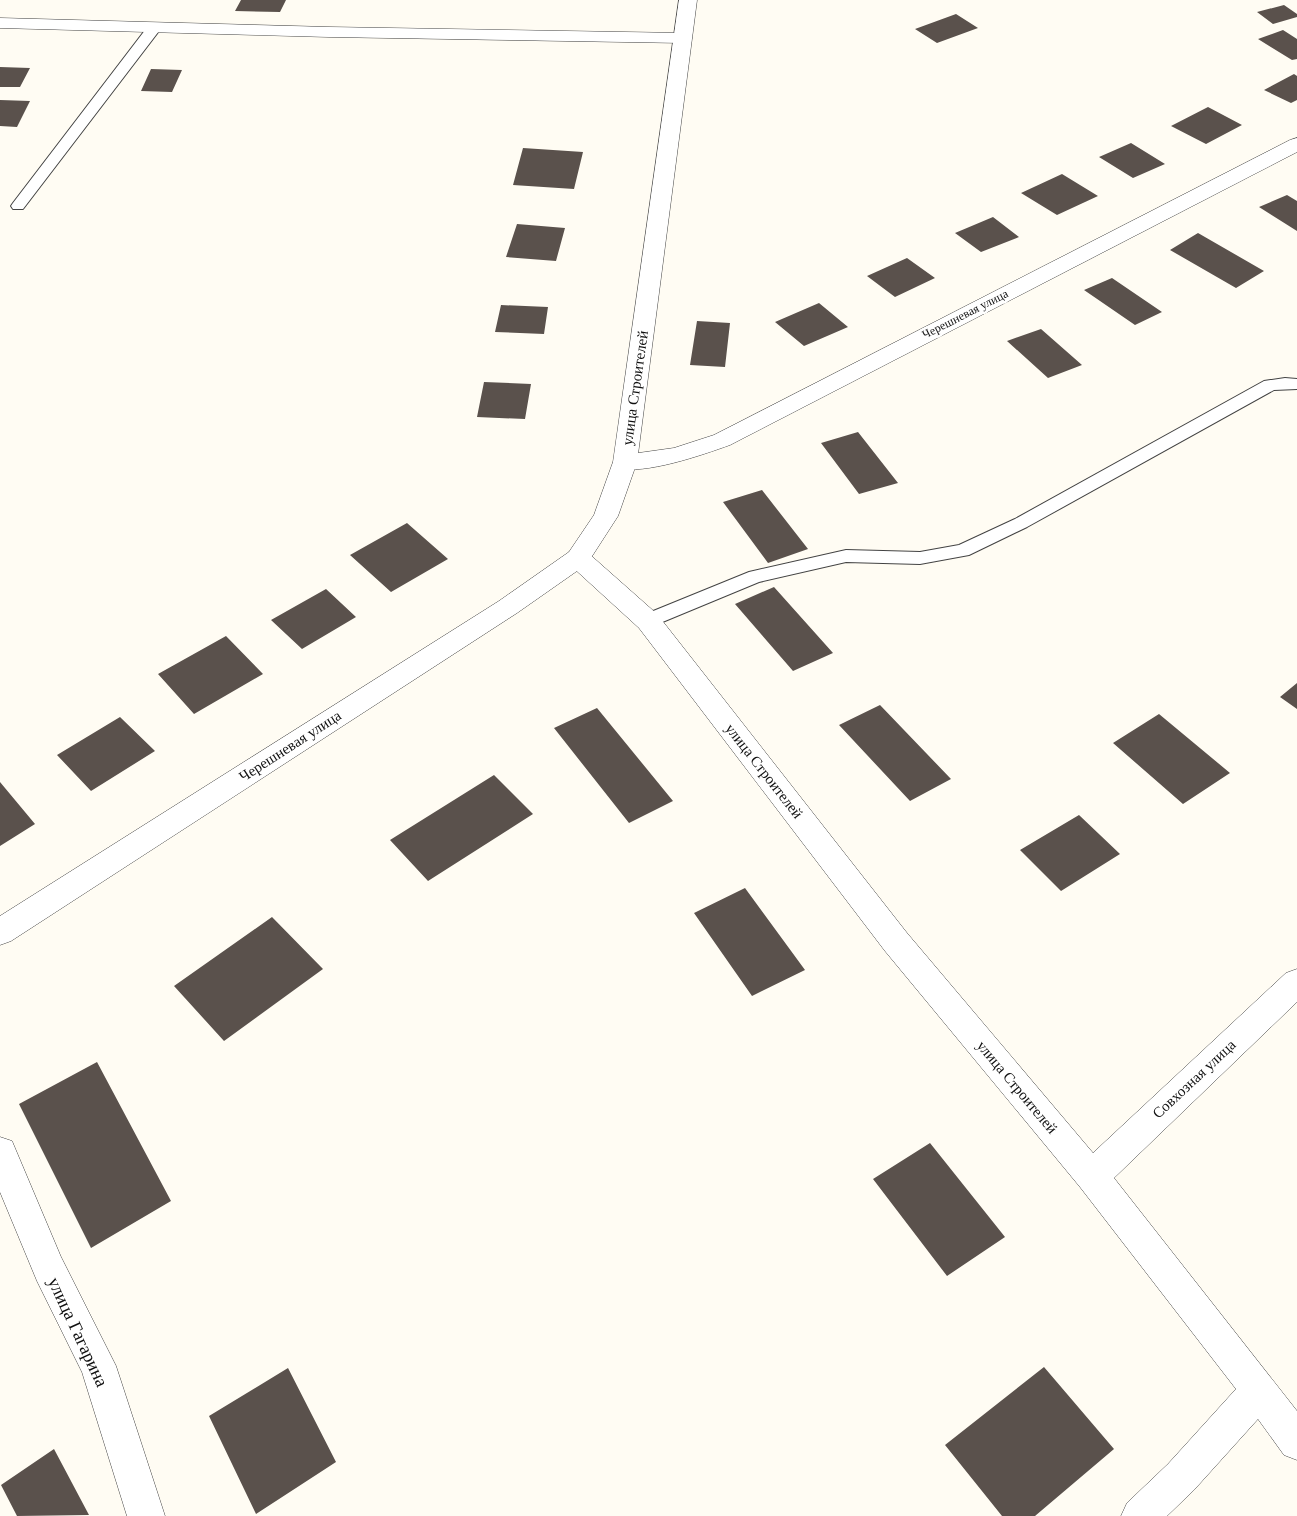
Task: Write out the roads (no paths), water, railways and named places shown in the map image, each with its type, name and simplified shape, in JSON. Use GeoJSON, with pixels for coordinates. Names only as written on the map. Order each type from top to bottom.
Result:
{"type":"FeatureCollection","features":[{"type":"Feature","properties":{"kind":"street","name":"улица Строителей"},"geometry":{"type":"LineString","coordinates":[[688,0],[624,462],[606,516],[578,558],[648,621],[896,942],[1092,1176],[1259,1390],[1297,1442]]}},
{"type":"Feature","properties":{"kind":"street"},"geometry":{"type":"LineString","coordinates":[[0,23],[154,28],[683,38]]}},
{"type":"Feature","properties":{"kind":"street","name":"Черешневая улица"},"geometry":{"type":"LineString","coordinates":[[624,462],[676,454],[722,440],[1297,144]]}},
{"type":"Feature","properties":{"kind":"street","name":"Черешневая улица"},"geometry":{"type":"LineString","coordinates":[[0,932],[500,612],[578,558]]}},
{"type":"Feature","properties":{"kind":"street","name":"Совхозная улица"},"geometry":{"type":"LineString","coordinates":[[1092,1176],[1297,982]]}},
{"type":"Feature","properties":{"kind":"street","name":"улица Гагарина"},"geometry":{"type":"LineString","coordinates":[[0,1152],[49,1269],[98,1366],[146,1516]]}},
{"type":"Feature","properties":{"kind":"street"},"geometry":{"type":"LineString","coordinates":[[1140,1516],[1181,1476],[1259,1390]]}},
{"type":"Feature","properties":{"kind":"lane"},"geometry":{"type":"LineString","coordinates":[[18,206],[154,28]]}},
{"type":"Feature","properties":{"kind":"lane"},"geometry":{"type":"LineString","coordinates":[[648,621],[755,577],[846,556],[920,558],[963,551],[1021,523],[1270,385],[1285,382],[1297,384]]}}]}
